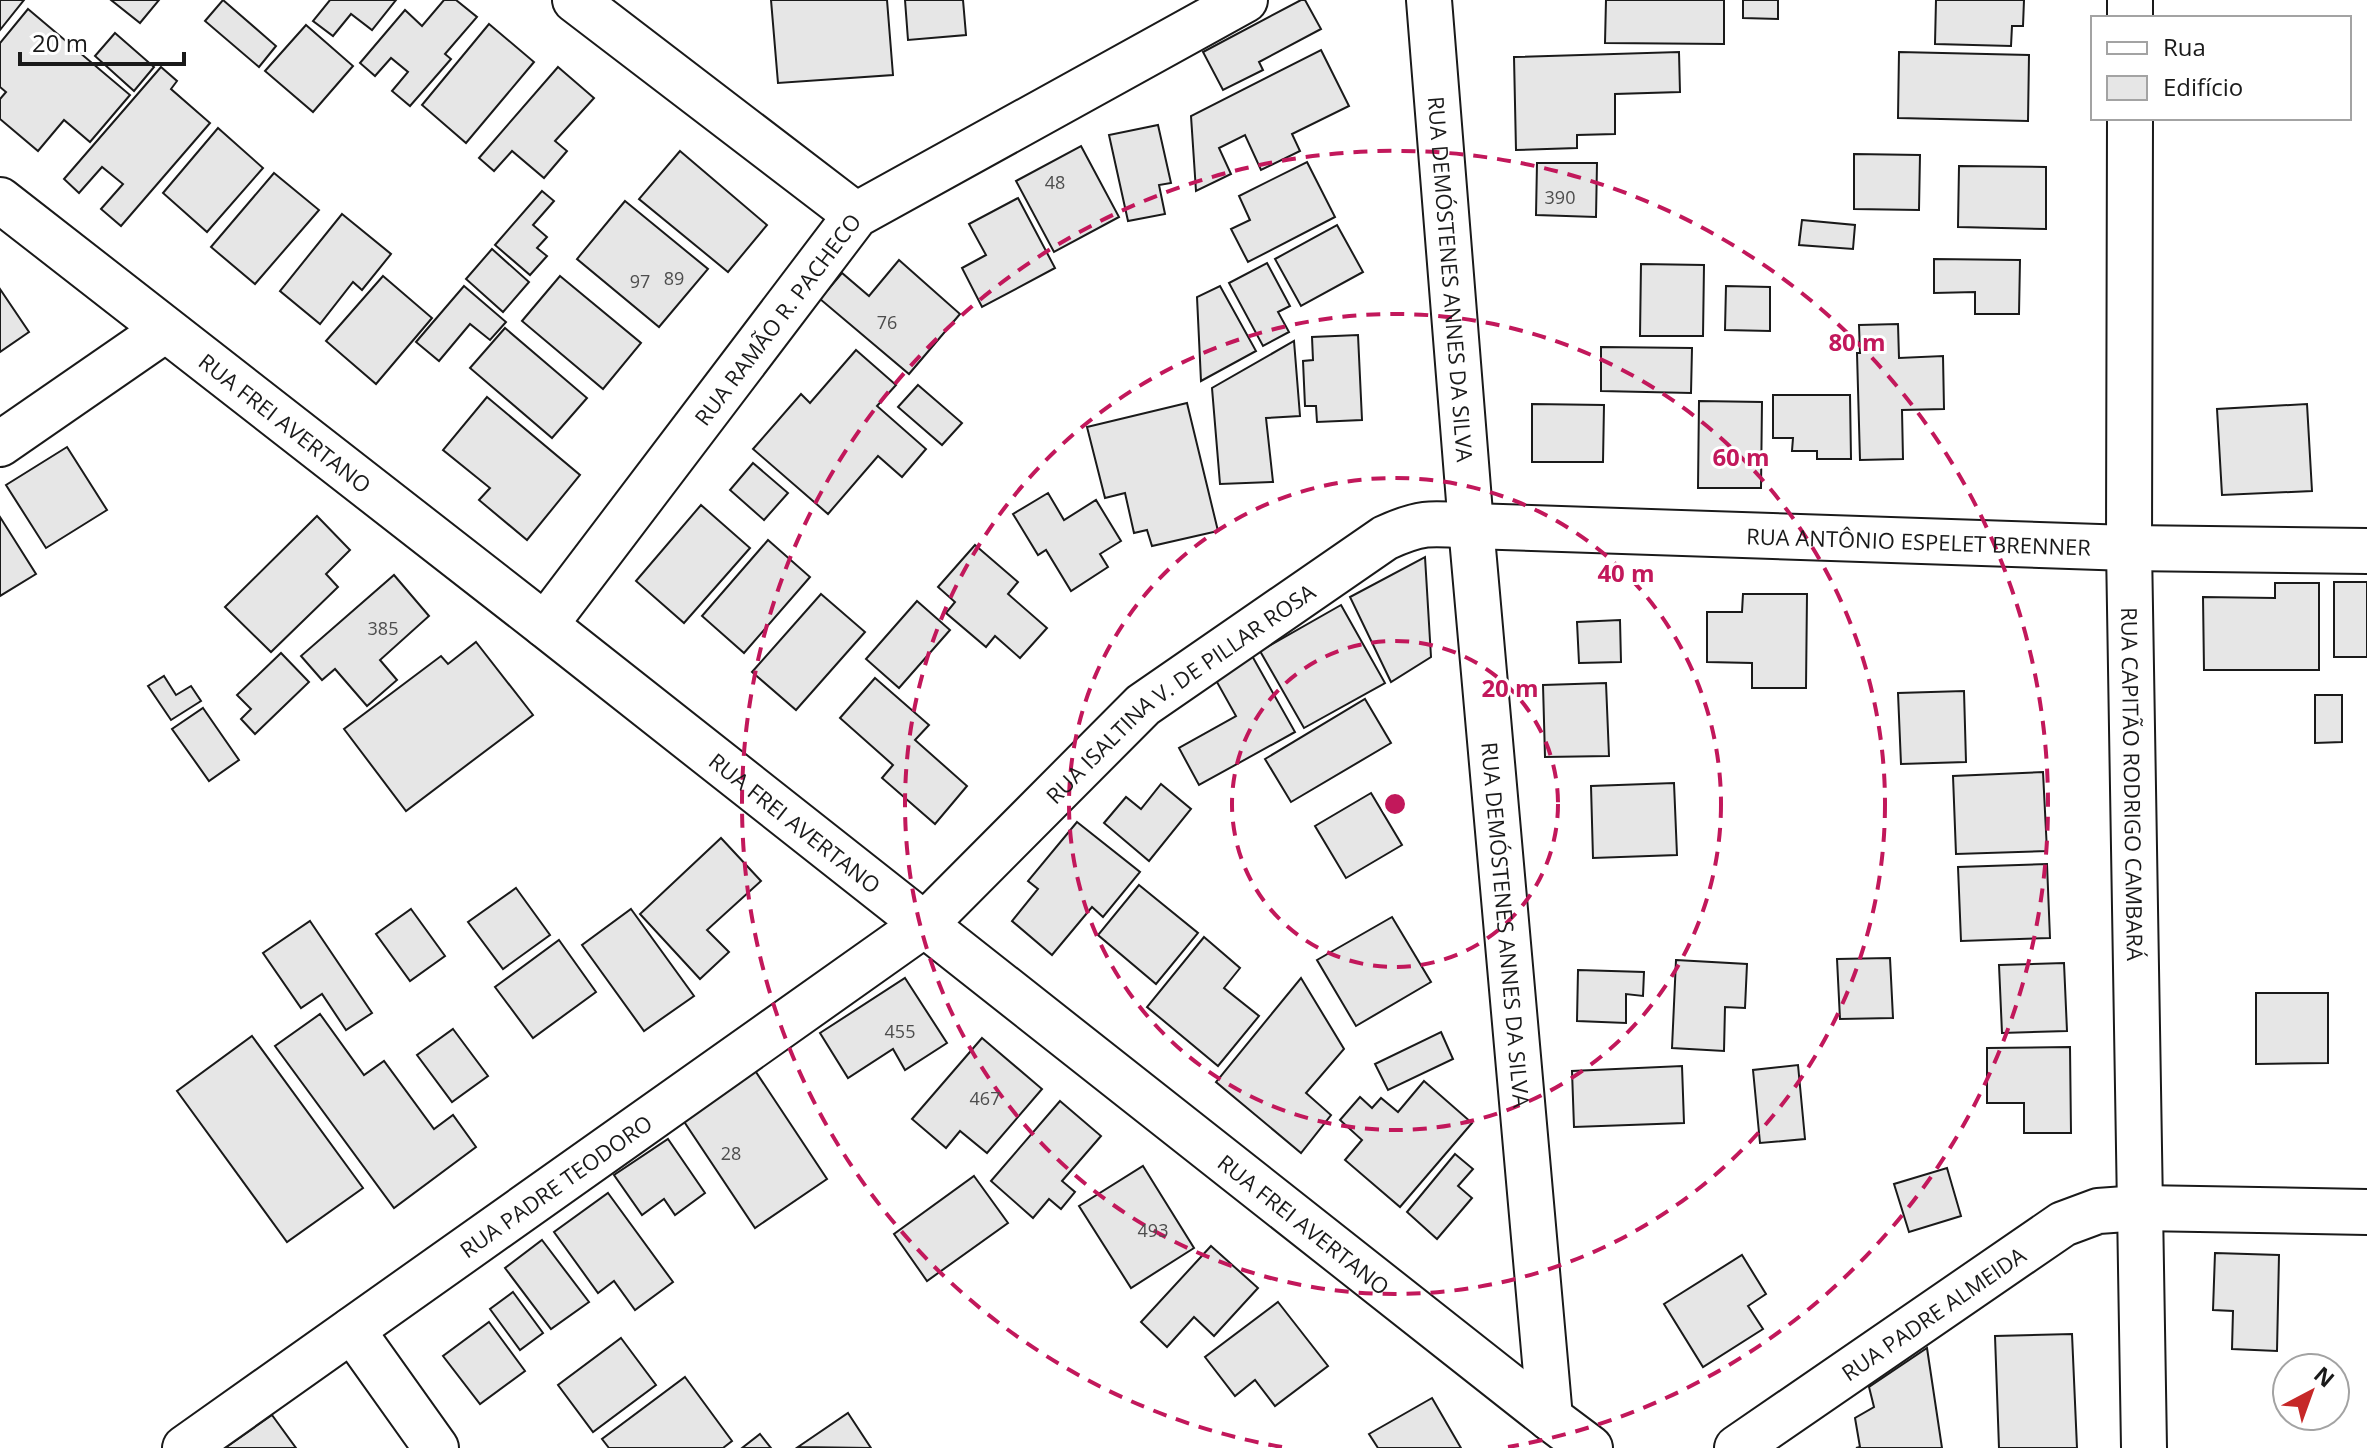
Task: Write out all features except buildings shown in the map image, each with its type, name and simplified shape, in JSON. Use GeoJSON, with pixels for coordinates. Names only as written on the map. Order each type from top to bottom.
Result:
{"type":"FeatureCollection","features":[{"type":"Feature","properties":{"kind":"street"},"geometry":{"type":"LineString","coordinates":[[575,0],[856,215]]}},
{"type":"Feature","properties":{"kind":"street","name":"RUA RAMÃO R. PACHECO"},"geometry":{"type":"LineString","coordinates":[[545,625],[856,215],[1245,0]]}},
{"type":"Feature","properties":{"kind":"street","name":"RUA DEMÓSTENES ANNES DA SILVA"},"geometry":{"type":"LineString","coordinates":[[1429,0],[1471,526],[1550,1418]]}},
{"type":"Feature","properties":{"kind":"street","name":"RUA CAPITÃO RODRIGO CAMBARÁ"},"geometry":{"type":"LineString","coordinates":[[2130,120],[2129,548],[2144,1448]]}},
{"type":"Feature","properties":{"kind":"street","name":"RUA FREI AVERTANO"},"geometry":{"type":"LineString","coordinates":[[0,200],[1590,1448]]}},
{"type":"Feature","properties":{"kind":"street"},"geometry":{"type":"LineString","coordinates":[[0,444],[165,330]]}},
{"type":"Feature","properties":{"kind":"street","name":"RUA ISALTINA V. DE PILLAR ROSA"},"geometry":{"type":"LineString","coordinates":[[925,924],[1143,705],[1385,538],[1429,522],[1471,526]]}},
{"type":"Feature","properties":{"kind":"street","name":"RUA ANTÔNIO ESPELET BRENNER"},"geometry":{"type":"LineString","coordinates":[[1471,526],[2129,548],[2367,551]]}},
{"type":"Feature","properties":{"kind":"street","name":"RUA PADRE TEODORO"},"geometry":{"type":"LineString","coordinates":[[185,1448],[925,924]]}},
{"type":"Feature","properties":{"kind":"street","name":"RUA PADRE ALMEIDA"},"geometry":{"type":"LineString","coordinates":[[1737,1448],[2063,1224],[2098,1211],[2140,1208],[2367,1212]]}},
{"type":"Feature","properties":{"kind":"street"},"geometry":{"type":"LineString","coordinates":[[352,1330],[436,1448]]}}]}
